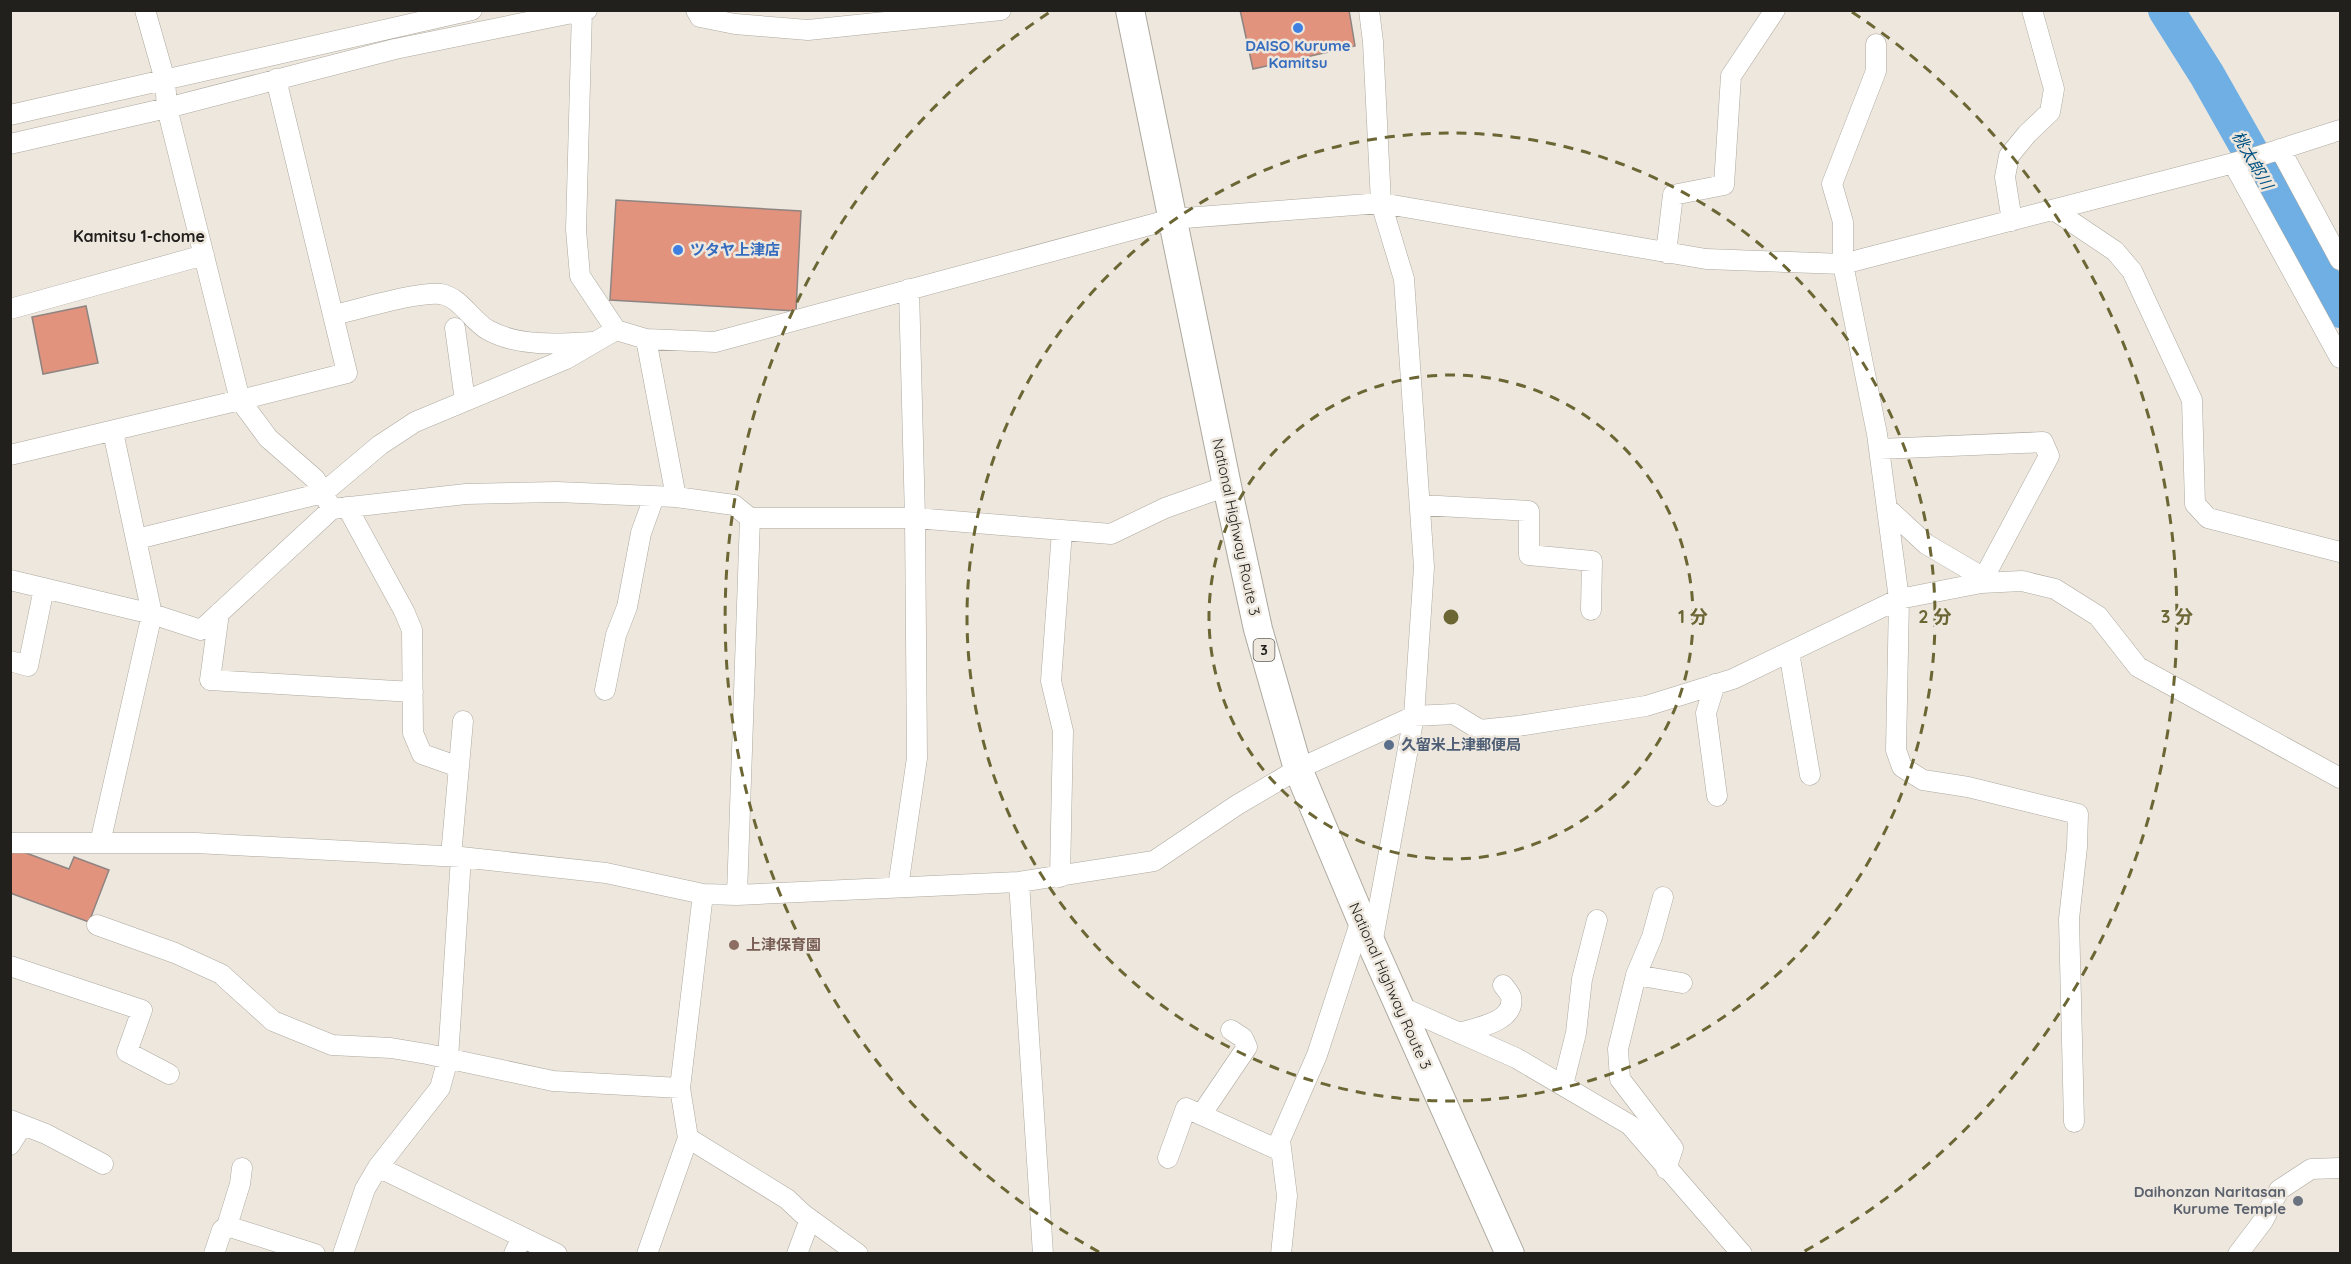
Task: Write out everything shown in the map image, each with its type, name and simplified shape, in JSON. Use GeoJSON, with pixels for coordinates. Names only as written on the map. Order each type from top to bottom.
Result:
{"type":"FeatureCollection","features":[{"type":"Feature","properties":{"kind":"highway","name":"National Highway Route 3"},"geometry":{"type":"LineString","coordinates":[[1130,10],[1258,629],[1298,769],[1366,933],[1510,1254]]}},
{"type":"Feature","properties":{"kind":"street"},"geometry":{"type":"LineString","coordinates":[[145,10],[165,80],[167,108],[240,400],[268,438],[315,479],[334,503],[404,611],[412,630],[413,733],[422,754],[459,767]]}},
{"type":"Feature","properties":{"kind":"street"},"geometry":{"type":"LineString","coordinates":[[10,116],[165,80],[390,20],[472,10]]}},
{"type":"Feature","properties":{"kind":"street"},"geometry":{"type":"LineString","coordinates":[[696,10],[700,16],[735,24],[808,30],[1001,10]]}},
{"type":"Feature","properties":{"kind":"street"},"geometry":{"type":"LineString","coordinates":[[1281,1254],[1287,1196],[1280,1140],[1366,933],[1414,716],[1424,567],[1404,279],[1380,203],[1373,42],[1369,10]]}},
{"type":"Feature","properties":{"kind":"street"},"geometry":{"type":"LineString","coordinates":[[1666,253],[1673,195],[1724,185],[1731,76],[1775,10]]}},
{"type":"Feature","properties":{"kind":"street"},"geometry":{"type":"LineString","coordinates":[[2012,221],[2005,177],[2009,156],[2050,112],[2055,89],[2032,10]]}},
{"type":"Feature","properties":{"kind":"street"},"geometry":{"type":"LineString","coordinates":[[10,144],[167,108],[395,49],[584,11],[576,231],[580,276],[616,330],[646,339],[715,342],[1172,219],[1380,203],[1707,260],[1843,264],[2234,163],[2340,130]]}},
{"type":"Feature","properties":{"kind":"street"},"geometry":{"type":"LineString","coordinates":[[390,20],[395,49]]}},
{"type":"Feature","properties":{"kind":"street"},"geometry":{"type":"LineString","coordinates":[[1876,44],[1876,71],[1832,184],[1843,222],[1843,264],[1879,449],[1899,599],[1896,750],[1902,767],[1923,780],[1989,791],[2078,814],[2077,847],[2069,919],[2074,1122]]}},
{"type":"Feature","properties":{"kind":"street"},"geometry":{"type":"LineString","coordinates":[[10,455],[113,432],[347,373],[276,79]]}},
{"type":"Feature","properties":{"kind":"street"},"geometry":{"type":"LineString","coordinates":[[2280,148],[2340,260]]}},
{"type":"Feature","properties":{"kind":"street"},"geometry":{"type":"LineString","coordinates":[[2234,163],[2340,358]]}},
{"type":"Feature","properties":{"kind":"street"},"geometry":{"type":"LineString","coordinates":[[2054,210],[2115,251],[2132,271],[2192,400],[2195,504],[2208,518],[2340,552]]}},
{"type":"Feature","properties":{"kind":"street"},"geometry":{"type":"LineString","coordinates":[[10,309],[204,255]]}},
{"type":"Feature","properties":{"kind":"street"},"geometry":{"type":"LineString","coordinates":[[898,887],[917,758],[915,518],[909,289]]}},
{"type":"Feature","properties":{"kind":"street"},"geometry":{"type":"LineString","coordinates":[[333,315],[419,296],[442,294],[460,305],[488,330],[511,338],[548,344],[595,342]]}},
{"type":"Feature","properties":{"kind":"street"},"geometry":{"type":"LineString","coordinates":[[455,328],[465,401]]}},
{"type":"Feature","properties":{"kind":"street"},"geometry":{"type":"LineString","coordinates":[[10,580],[152,614],[201,630],[334,503],[380,446],[415,422],[566,359],[616,330]]}},
{"type":"Feature","properties":{"kind":"street"},"geometry":{"type":"LineString","coordinates":[[646,339],[676,497]]}},
{"type":"Feature","properties":{"kind":"street"},"geometry":{"type":"LineString","coordinates":[[100,843],[152,614],[113,432]]}},
{"type":"Feature","properties":{"kind":"street"},"geometry":{"type":"LineString","coordinates":[[1879,449],[2043,442],[2049,456],[1983,581]]}},
{"type":"Feature","properties":{"kind":"street"},"geometry":{"type":"LineString","coordinates":[[137,539],[334,503],[466,494],[557,492],[676,497],[734,506],[750,518],[915,518],[1112,534],[1165,508],[1227,486]]}},
{"type":"Feature","properties":{"kind":"street"},"geometry":{"type":"LineString","coordinates":[[605,690],[616,635],[627,607],[641,533],[654,497]]}},
{"type":"Feature","properties":{"kind":"street"},"geometry":{"type":"LineString","coordinates":[[1420,505],[1529,511],[1529,555],[1592,561],[1591,610]]}},
{"type":"Feature","properties":{"kind":"street"},"geometry":{"type":"LineString","coordinates":[[1887,508],[1926,543],[1983,581]]}},
{"type":"Feature","properties":{"kind":"street"},"geometry":{"type":"LineString","coordinates":[[737,895],[750,518]]}},
{"type":"Feature","properties":{"kind":"street"},"geometry":{"type":"LineString","coordinates":[[1060,877],[1063,731],[1051,681],[1062,531]]}},
{"type":"Feature","properties":{"kind":"street"},"geometry":{"type":"LineString","coordinates":[[10,843],[196,843],[456,856],[606,873],[703,894],[737,895],[1019,882],[1060,877],[1154,861],[1237,805],[1298,769],[1414,716],[1454,714],[1480,730],[1646,706],[1733,679],[1899,599],[1983,581],[2022,581],[2055,589],[2098,616],[2138,667],[2340,778]]}},
{"type":"Feature","properties":{"kind":"street"},"geometry":{"type":"LineString","coordinates":[[10,661],[27,666],[44,588]]}},
{"type":"Feature","properties":{"kind":"street"},"geometry":{"type":"LineString","coordinates":[[219,613],[210,680],[413,692]]}},
{"type":"Feature","properties":{"kind":"street"},"geometry":{"type":"LineString","coordinates":[[1789,652],[1810,775]]}},
{"type":"Feature","properties":{"kind":"street"},"geometry":{"type":"LineString","coordinates":[[1715,684],[1706,713],[1717,796]]}},
{"type":"Feature","properties":{"kind":"street"},"geometry":{"type":"LineString","coordinates":[[343,1254],[365,1189],[378,1167],[440,1088],[448,1059],[459,767],[463,721]]}},
{"type":"Feature","properties":{"kind":"street"},"geometry":{"type":"LineString","coordinates":[[1019,882],[1042,1254]]}},
{"type":"Feature","properties":{"kind":"street"},"geometry":{"type":"LineString","coordinates":[[647,1254],[688,1138],[680,1088],[703,894]]}},
{"type":"Feature","properties":{"kind":"street"},"geometry":{"type":"LineString","coordinates":[[1663,897],[1652,937],[1636,975],[1618,1049],[1620,1079],[1673,1148],[1666,1169]]}},
{"type":"Feature","properties":{"kind":"street"},"geometry":{"type":"LineString","coordinates":[[1563,1085],[1576,1033],[1582,979],[1597,920]]}},
{"type":"Feature","properties":{"kind":"street"},"geometry":{"type":"LineString","coordinates":[[97,925],[175,953],[221,974],[273,1021],[332,1045],[391,1048],[554,1081],[680,1088]]}},
{"type":"Feature","properties":{"kind":"street"},"geometry":{"type":"LineString","coordinates":[[10,966],[142,1010],[127,1052],[169,1074]]}},
{"type":"Feature","properties":{"kind":"street"},"geometry":{"type":"LineString","coordinates":[[1636,975],[1682,983]]}},
{"type":"Feature","properties":{"kind":"street"},"geometry":{"type":"LineString","coordinates":[[1459,1033],[1497,1022],[1509,1009],[1511,997],[1503,985]]}},
{"type":"Feature","properties":{"kind":"street"},"geometry":{"type":"LineString","coordinates":[[1399,1006],[1516,1058],[1630,1125],[1742,1254]]}},
{"type":"Feature","properties":{"kind":"street"},"geometry":{"type":"LineString","coordinates":[[1201,1115],[1247,1047],[1243,1038],[1231,1030]]}},
{"type":"Feature","properties":{"kind":"street"},"geometry":{"type":"LineString","coordinates":[[1168,1158],[1186,1108],[1281,1151]]}},
{"type":"Feature","properties":{"kind":"street"},"geometry":{"type":"LineString","coordinates":[[10,1145],[16,1123],[46,1134],[103,1164]]}},
{"type":"Feature","properties":{"kind":"street"},"geometry":{"type":"LineString","coordinates":[[688,1138],[787,1199],[858,1254]]}},
{"type":"Feature","properties":{"kind":"street"},"geometry":{"type":"LineString","coordinates":[[378,1167],[518,1245],[557,1254]]}},
{"type":"Feature","properties":{"kind":"street"},"geometry":{"type":"LineString","coordinates":[[214,1254],[222,1230],[227,1226],[240,1184],[242,1168]]}},
{"type":"Feature","properties":{"kind":"street"},"geometry":{"type":"LineString","coordinates":[[2238,1254],[2263,1221],[2279,1190],[2312,1169],[2340,1168]]}},
{"type":"Feature","properties":{"kind":"street"},"geometry":{"type":"LineString","coordinates":[[797,1254],[810,1219]]}},
{"type":"Feature","properties":{"kind":"street"},"geometry":{"type":"LineString","coordinates":[[227,1226],[315,1254]]}},
{"type":"Feature","properties":{"kind":"building","name":"DAISO Kurume Kamitsu"},"geometry":{"type":"Polygon","coordinates":[[[1240,10],[1349,10],[1355,46],[1253,69],[1240,10]]]}},
{"type":"Feature","properties":{"kind":"building"},"geometry":{"type":"Polygon","coordinates":[[[616,200],[801,211],[796,311],[610,300],[616,200]]]}},
{"type":"Feature","properties":{"kind":"building"},"geometry":{"type":"Polygon","coordinates":[[[86,306],[98,363],[43,374],[32,317],[86,306]]]}},
{"type":"Feature","properties":{"kind":"building"},"geometry":{"type":"Polygon","coordinates":[[[10,847],[69,869],[74,857],[109,870],[89,922],[10,893],[10,847]]]}},
{"type":"Feature","properties":{"kind":"waterway","name":"桃太郎川"},"geometry":{"type":"LineString","coordinates":[[2166,10],[2207,75],[2340,310]]}},
{"type":"Feature","properties":{"kind":"place","name":"DAISO Kurume Kamitsu"},"geometry":{"type":"Point","coordinates":[1298,28]}},
{"type":"Feature","properties":{"kind":"place","name":"ツタヤ上津店"},"geometry":{"type":"Point","coordinates":[678,250]}},
{"type":"Feature","properties":{"kind":"place","name":"久留米上津郵便局"},"geometry":{"type":"Point","coordinates":[1389,745]}},
{"type":"Feature","properties":{"kind":"place","name":"上津保育園"},"geometry":{"type":"Point","coordinates":[734,945]}},
{"type":"Feature","properties":{"kind":"place","name":"Daihonzan Naritasan Kurume Temple"},"geometry":{"type":"Point","coordinates":[2298,1201]}},
{"type":"Feature","properties":{"kind":"district","name":"Kamitsu 1-chome"},"geometry":{"type":"Point","coordinates":[139,236]}}]}
